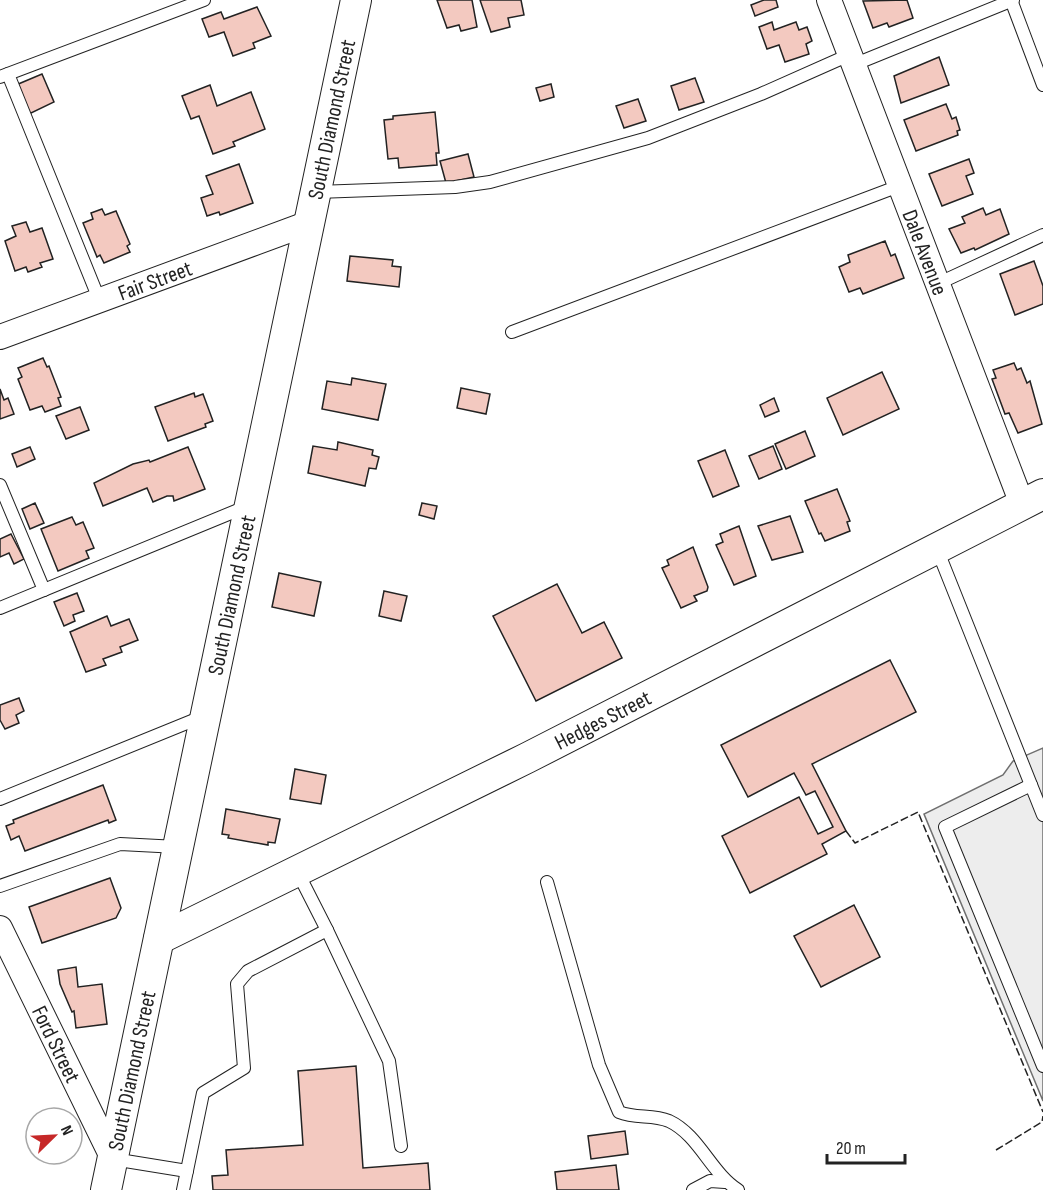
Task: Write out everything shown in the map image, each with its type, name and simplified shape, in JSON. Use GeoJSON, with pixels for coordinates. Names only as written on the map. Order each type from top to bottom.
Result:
{"type":"FeatureCollection","features":[{"type":"Feature","properties":{"kind":"street","name":"South Diamond Street"},"geometry":{"type":"LineString","coordinates":[[106,1190],[356,0]]}},
{"type":"Feature","properties":{"kind":"street","name":"Dale Avenue"},"geometry":{"type":"LineString","coordinates":[[829,0],[937,284],[1032,499]]}},
{"type":"Feature","properties":{"kind":"street","name":"Fair Street"},"geometry":{"type":"LineString","coordinates":[[0,338],[99,299],[309,223]]}},
{"type":"Feature","properties":{"kind":"street","name":"Hedges Street"},"geometry":{"type":"LineString","coordinates":[[159,939],[298,873],[1032,499]]}},
{"type":"Feature","properties":{"kind":"street","name":"Ford Street"},"geometry":{"type":"LineString","coordinates":[[0,928],[113,1159]]}},
{"type":"Feature","properties":{"kind":"lane"},"geometry":{"type":"LineString","coordinates":[[99,299],[4,75],[204,0]]}},
{"type":"Feature","properties":{"kind":"lane"},"geometry":{"type":"LineString","coordinates":[[315,192],[455,187],[490,182],[648,138],[1012,0],[1043,85]]}},
{"type":"Feature","properties":{"kind":"lane"},"geometry":{"type":"LineString","coordinates":[[512,332],[899,186]]}},
{"type":"Feature","properties":{"kind":"lane"},"geometry":{"type":"LineString","coordinates":[[937,284],[1043,235]]}},
{"type":"Feature","properties":{"kind":"lane"},"geometry":{"type":"LineString","coordinates":[[0,485],[44,590]]}},
{"type":"Feature","properties":{"kind":"lane"},"geometry":{"type":"LineString","coordinates":[[0,608],[249,506]]}},
{"type":"Feature","properties":{"kind":"lane"},"geometry":{"type":"LineString","coordinates":[[937,548],[1043,815]]}},
{"type":"Feature","properties":{"kind":"lane"},"geometry":{"type":"LineString","coordinates":[[0,799],[206,715]]}},
{"type":"Feature","properties":{"kind":"lane"},"geometry":{"type":"LineString","coordinates":[[1031,785],[945,827],[1043,1066]]}},
{"type":"Feature","properties":{"kind":"lane"},"geometry":{"type":"LineString","coordinates":[[0,886],[120,844],[178,847]]}},
{"type":"Feature","properties":{"kind":"lane"},"geometry":{"type":"LineString","coordinates":[[298,873],[390,1061],[401,1146]]}},
{"type":"Feature","properties":{"kind":"lane"},"geometry":{"type":"LineString","coordinates":[[547,882],[599,1065],[619,1112],[633,1117],[644,1115],[670,1122],[706,1154],[725,1182],[738,1190]]}},
{"type":"Feature","properties":{"kind":"lane"},"geometry":{"type":"LineString","coordinates":[[183,1190],[203,1093],[244,1068],[237,984],[248,971],[327,930]]}},
{"type":"Feature","properties":{"kind":"lane"},"geometry":{"type":"LineString","coordinates":[[113,1159],[187,1171]]}},
{"type":"Feature","properties":{"kind":"lane"},"geometry":{"type":"LineString","coordinates":[[693,1190],[710,1181],[725,1182]]}},
{"type":"Feature","properties":{"kind":"shaded area"},"geometry":{"type":"Polygon","coordinates":[[[1043,748],[1043,1101],[924,814],[1003,775],[1013,761],[1043,748]]]}},
{"type":"Feature","properties":{"kind":"building"},"geometry":{"type":"Polygon","coordinates":[[[437,0],[472,0],[477,27],[461,31],[459,25],[447,28],[437,0]]]}},
{"type":"Feature","properties":{"kind":"building"},"geometry":{"type":"Polygon","coordinates":[[[480,0],[521,0],[524,15],[508,18],[510,27],[491,32],[480,0]]]}},
{"type":"Feature","properties":{"kind":"building"},"geometry":{"type":"Polygon","coordinates":[[[764,0],[776,0],[778,7],[755,16],[751,5],[764,0]]]}},
{"type":"Feature","properties":{"kind":"building"},"geometry":{"type":"Polygon","coordinates":[[[907,0],[913,18],[889,27],[887,23],[873,28],[863,1],[907,0]]]}},
{"type":"Feature","properties":{"kind":"building"},"geometry":{"type":"Polygon","coordinates":[[[257,7],[271,36],[253,43],[255,48],[233,56],[224,32],[209,37],[202,19],[221,12],[224,19],[257,7]]]}},
{"type":"Feature","properties":{"kind":"building"},"geometry":{"type":"Polygon","coordinates":[[[772,22],[774,30],[796,22],[799,30],[807,27],[812,41],[806,44],[809,54],[785,62],[779,45],[767,49],[759,27],[772,22]]]}},
{"type":"Feature","properties":{"kind":"building"},"geometry":{"type":"Polygon","coordinates":[[[939,57],[949,85],[901,103],[894,76],[939,57]]]}},
{"type":"Feature","properties":{"kind":"building"},"geometry":{"type":"Polygon","coordinates":[[[42,74],[54,102],[29,114],[16,85],[42,74]]]}},
{"type":"Feature","properties":{"kind":"building"},"geometry":{"type":"Polygon","coordinates":[[[695,78],[704,102],[679,110],[671,86],[695,78]]]}},
{"type":"Feature","properties":{"kind":"building"},"geometry":{"type":"Polygon","coordinates":[[[551,84],[554,97],[540,101],[536,88],[551,84]]]}},
{"type":"Feature","properties":{"kind":"building"},"geometry":{"type":"Polygon","coordinates":[[[210,85],[217,106],[251,92],[265,129],[233,142],[235,146],[213,154],[199,116],[191,119],[182,96],[210,85]]]}},
{"type":"Feature","properties":{"kind":"building"},"geometry":{"type":"Polygon","coordinates":[[[638,99],[646,121],[624,128],[616,106],[638,99]]]}},
{"type":"Feature","properties":{"kind":"building"},"geometry":{"type":"Polygon","coordinates":[[[946,104],[952,119],[956,117],[960,130],[957,131],[958,135],[916,151],[904,120],[946,104]]]}},
{"type":"Feature","properties":{"kind":"building"},"geometry":{"type":"Polygon","coordinates":[[[435,112],[439,153],[436,153],[437,165],[399,168],[398,158],[388,159],[384,120],[393,119],[393,116],[435,112]]]}},
{"type":"Feature","properties":{"kind":"building"},"geometry":{"type":"Polygon","coordinates":[[[468,154],[474,177],[446,183],[440,161],[468,154]]]}},
{"type":"Feature","properties":{"kind":"building"},"geometry":{"type":"Polygon","coordinates":[[[969,159],[974,173],[966,176],[973,194],[942,206],[929,174],[969,159]]]}},
{"type":"Feature","properties":{"kind":"building"},"geometry":{"type":"Polygon","coordinates":[[[239,164],[253,203],[220,215],[219,212],[207,216],[201,198],[213,194],[206,176],[239,164]]]}},
{"type":"Feature","properties":{"kind":"building"},"geometry":{"type":"Polygon","coordinates":[[[983,208],[986,215],[1000,209],[1009,234],[975,250],[974,248],[961,253],[949,229],[965,223],[962,217],[983,208]]]}},
{"type":"Feature","properties":{"kind":"building"},"geometry":{"type":"Polygon","coordinates":[[[102,209],[105,215],[116,211],[130,244],[127,246],[130,252],[104,263],[100,255],[97,257],[83,223],[93,219],[91,213],[102,209]]]}},
{"type":"Feature","properties":{"kind":"building"},"geometry":{"type":"Polygon","coordinates":[[[26,222],[30,232],[42,228],[53,259],[40,263],[42,267],[28,272],[26,267],[15,271],[5,241],[16,236],[12,226],[26,222]]]}},
{"type":"Feature","properties":{"kind":"building"},"geometry":{"type":"Polygon","coordinates":[[[885,241],[891,256],[895,254],[904,278],[863,294],[860,288],[849,292],[839,267],[850,262],[848,255],[885,241]]]}},
{"type":"Feature","properties":{"kind":"building"},"geometry":{"type":"Polygon","coordinates":[[[350,256],[393,260],[392,266],[401,267],[399,287],[347,281],[350,256]]]}},
{"type":"Feature","properties":{"kind":"building"},"geometry":{"type":"Polygon","coordinates":[[[1034,261],[1043,286],[1043,304],[1015,315],[1000,274],[1034,261]]]}},
{"type":"Feature","properties":{"kind":"building"},"geometry":{"type":"Polygon","coordinates":[[[43,358],[47,367],[49,366],[61,397],[58,398],[61,406],[45,412],[42,406],[30,410],[18,379],[22,377],[18,368],[43,358]]]}},
{"type":"Feature","properties":{"kind":"building"},"geometry":{"type":"Polygon","coordinates":[[[1014,363],[1017,370],[1021,368],[1027,383],[1030,381],[1042,424],[1018,433],[1009,413],[1005,414],[992,379],[996,378],[993,370],[1014,363]]]}},
{"type":"Feature","properties":{"kind":"building"},"geometry":{"type":"Polygon","coordinates":[[[882,372],[899,409],[843,435],[827,398],[882,372]]]}},
{"type":"Feature","properties":{"kind":"building"},"geometry":{"type":"Polygon","coordinates":[[[352,378],[386,384],[378,420],[322,409],[327,381],[351,385],[352,378]]]}},
{"type":"Feature","properties":{"kind":"building"},"geometry":{"type":"Polygon","coordinates":[[[461,388],[490,394],[486,414],[457,408],[461,388]]]}},
{"type":"Feature","properties":{"kind":"building"},"geometry":{"type":"Polygon","coordinates":[[[0,389],[4,400],[8,398],[14,414],[0,419],[0,389]]]}},
{"type":"Feature","properties":{"kind":"building"},"geometry":{"type":"Polygon","coordinates":[[[194,393],[195,397],[203,394],[213,421],[205,424],[206,427],[168,441],[155,407],[194,393]]]}},
{"type":"Feature","properties":{"kind":"building"},"geometry":{"type":"Polygon","coordinates":[[[774,398],[779,411],[765,417],[760,405],[774,398]]]}},
{"type":"Feature","properties":{"kind":"building"},"geometry":{"type":"Polygon","coordinates":[[[80,407],[89,430],[66,439],[56,416],[80,407]]]}},
{"type":"Feature","properties":{"kind":"building"},"geometry":{"type":"Polygon","coordinates":[[[805,431],[815,456],[786,469],[775,444],[805,431]]]}},
{"type":"Feature","properties":{"kind":"building"},"geometry":{"type":"Polygon","coordinates":[[[338,442],[373,450],[372,455],[379,457],[376,469],[369,468],[365,486],[308,473],[313,446],[337,450],[338,442]]]}},
{"type":"Feature","properties":{"kind":"building"},"geometry":{"type":"Polygon","coordinates":[[[773,446],[782,469],[759,479],[749,456],[773,446]]]}},
{"type":"Feature","properties":{"kind":"building"},"geometry":{"type":"Polygon","coordinates":[[[30,447],[35,459],[17,467],[12,454],[30,447]]]}},
{"type":"Feature","properties":{"kind":"building"},"geometry":{"type":"Polygon","coordinates":[[[188,447],[205,489],[174,501],[173,496],[167,496],[153,502],[147,488],[103,506],[94,483],[133,464],[149,460],[150,462],[188,447]]]}},
{"type":"Feature","properties":{"kind":"building"},"geometry":{"type":"Polygon","coordinates":[[[725,450],[739,486],[713,497],[698,461],[725,450]]]}},
{"type":"Feature","properties":{"kind":"building"},"geometry":{"type":"Polygon","coordinates":[[[837,489],[850,521],[847,522],[850,531],[825,541],[821,533],[819,534],[805,501],[837,489]]]}},
{"type":"Feature","properties":{"kind":"building"},"geometry":{"type":"Polygon","coordinates":[[[35,503],[44,523],[30,529],[22,509],[35,503]]]}},
{"type":"Feature","properties":{"kind":"building"},"geometry":{"type":"Polygon","coordinates":[[[422,503],[437,506],[434,519],[419,515],[422,503]]]}},
{"type":"Feature","properties":{"kind":"building"},"geometry":{"type":"Polygon","coordinates":[[[790,516],[803,552],[772,560],[758,526],[790,516]]]}},
{"type":"Feature","properties":{"kind":"building"},"geometry":{"type":"Polygon","coordinates":[[[72,517],[76,525],[83,522],[94,548],[86,551],[89,558],[58,571],[41,529],[72,517]]]}},
{"type":"Feature","properties":{"kind":"building"},"geometry":{"type":"Polygon","coordinates":[[[739,526],[756,576],[734,585],[716,545],[723,542],[720,534],[739,526]]]}},
{"type":"Feature","properties":{"kind":"building"},"geometry":{"type":"Polygon","coordinates":[[[11,534],[24,559],[14,564],[9,553],[0,557],[0,539],[11,534]]]}},
{"type":"Feature","properties":{"kind":"building"},"geometry":{"type":"Polygon","coordinates":[[[693,547],[708,587],[707,591],[694,596],[697,601],[681,608],[662,568],[669,565],[667,560],[693,547]]]}},
{"type":"Feature","properties":{"kind":"building"},"geometry":{"type":"Polygon","coordinates":[[[279,573],[321,582],[314,616],[272,607],[279,573]]]}},
{"type":"Feature","properties":{"kind":"building"},"geometry":{"type":"Polygon","coordinates":[[[557,584],[582,633],[604,622],[622,658],[536,701],[493,616],[557,584]]]}},
{"type":"Feature","properties":{"kind":"building"},"geometry":{"type":"Polygon","coordinates":[[[384,591],[407,596],[401,621],[379,616],[384,591]]]}},
{"type":"Feature","properties":{"kind":"building"},"geometry":{"type":"Polygon","coordinates":[[[77,593],[84,611],[73,615],[75,621],[64,626],[54,602],[77,593]]]}},
{"type":"Feature","properties":{"kind":"building"},"geometry":{"type":"Polygon","coordinates":[[[107,616],[111,626],[129,619],[138,640],[120,647],[122,652],[103,659],[106,665],[86,672],[70,632],[107,616]]]}},
{"type":"Feature","properties":{"kind":"building"},"geometry":{"type":"Polygon","coordinates":[[[890,660],[916,712],[812,764],[846,831],[822,844],[827,854],[750,893],[722,836],[799,797],[818,834],[833,827],[815,791],[806,795],[794,773],[748,797],[721,745],[890,660]]]}},
{"type":"Feature","properties":{"kind":"building"},"geometry":{"type":"Polygon","coordinates":[[[19,698],[24,711],[16,715],[19,723],[5,729],[0,720],[0,705],[19,698]]]}},
{"type":"Feature","properties":{"kind":"building"},"geometry":{"type":"Polygon","coordinates":[[[295,769],[326,775],[321,804],[290,799],[295,769]]]}},
{"type":"Feature","properties":{"kind":"building"},"geometry":{"type":"Polygon","coordinates":[[[103,785],[116,820],[109,823],[108,820],[25,851],[19,836],[11,840],[6,826],[14,823],[13,820],[103,785]]]}},
{"type":"Feature","properties":{"kind":"building"},"geometry":{"type":"Polygon","coordinates":[[[226,809],[280,819],[275,843],[268,842],[268,845],[228,838],[229,835],[222,834],[226,809]]]}},
{"type":"Feature","properties":{"kind":"building"},"geometry":{"type":"Polygon","coordinates":[[[110,878],[121,908],[116,918],[42,943],[29,907],[110,878]]]}},
{"type":"Feature","properties":{"kind":"building"},"geometry":{"type":"Polygon","coordinates":[[[854,905],[880,957],[821,987],[794,936],[854,905]]]}},
{"type":"Feature","properties":{"kind":"building"},"geometry":{"type":"Polygon","coordinates":[[[76,967],[78,987],[102,984],[107,1024],[76,1028],[74,1011],[72,1012],[60,984],[58,970],[76,967]]]}},
{"type":"Feature","properties":{"kind":"building"},"geometry":{"type":"Polygon","coordinates":[[[356,1066],[363,1168],[428,1163],[430,1190],[213,1190],[212,1176],[228,1175],[226,1150],[303,1145],[298,1071],[356,1066]]]}},
{"type":"Feature","properties":{"kind":"building"},"geometry":{"type":"Polygon","coordinates":[[[625,1131],[628,1154],[591,1159],[588,1136],[625,1131]]]}},
{"type":"Feature","properties":{"kind":"building"},"geometry":{"type":"Polygon","coordinates":[[[616,1165],[619,1190],[557,1190],[555,1172],[616,1165]]]}},
{"type":"Feature","properties":{"kind":"fence"},"geometry":{"type":"LineString","coordinates":[[846,831],[855,843],[918,812],[1043,1112]]}},
{"type":"Feature","properties":{"kind":"fence"},"geometry":{"type":"LineString","coordinates":[[996,1150],[1042,1122],[1043,1116]]}}]}
